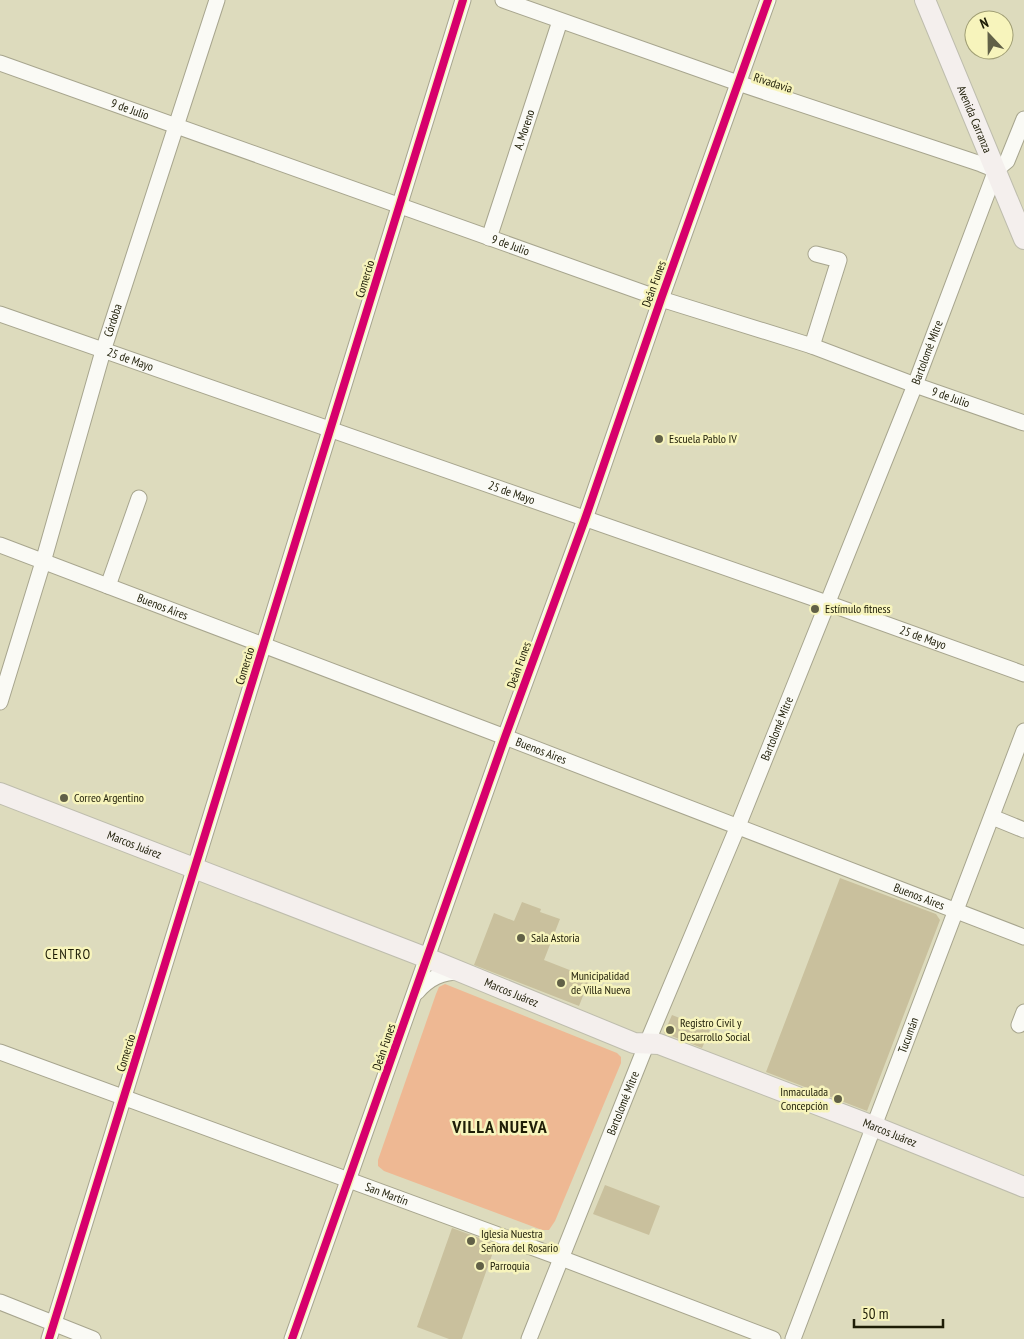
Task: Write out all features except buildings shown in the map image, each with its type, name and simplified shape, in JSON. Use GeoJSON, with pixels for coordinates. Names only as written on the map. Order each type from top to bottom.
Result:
{"type":"FeatureCollection","features":[{"type":"Feature","properties":{"kind":"main road","name":"Avenida Carranza"},"geometry":{"type":"LineString","coordinates":[[925,0],[1002,166],[1024,202]]}},
{"type":"Feature","properties":{"kind":"main road","name":"Avenida Carranza"},"geometry":{"type":"LineString","coordinates":[[940,0],[1002,166],[1024,239]]}},
{"type":"Feature","properties":{"kind":"main road","name":"Marcos Juárez"},"geometry":{"type":"LineString","coordinates":[[0,793],[427,958],[634,1043],[659,1044],[873,1126],[1024,1187]]}},
{"type":"Feature","properties":{"kind":"street","name":"Córdoba"},"geometry":{"type":"LineString","coordinates":[[0,702],[43,562],[103,351],[217,0]]}},
{"type":"Feature","properties":{"kind":"street","name":"Comercio"},"geometry":{"type":"LineString","coordinates":[[49,1339],[463,0]]}},
{"type":"Feature","properties":{"kind":"street","name":"Rivadavia"},"geometry":{"type":"LineString","coordinates":[[503,0],[738,83],[981,164],[1002,166]]}},
{"type":"Feature","properties":{"kind":"street","name":"Deán Funes"},"geometry":{"type":"LineString","coordinates":[[292,1339],[505,736],[584,519],[660,299],[768,0]]}},
{"type":"Feature","properties":{"kind":"street","name":"A. Moreno"},"geometry":{"type":"LineString","coordinates":[[489,238],[560,21]]}},
{"type":"Feature","properties":{"kind":"street","name":"9 de Julio"},"geometry":{"type":"LineString","coordinates":[[0,64],[660,299],[812,346],[1024,423]]}},
{"type":"Feature","properties":{"kind":"street","name":"Bartolomé Mitre"},"geometry":{"type":"LineString","coordinates":[[529,1339],[647,1044],[738,826],[1002,166],[1024,119]]}},
{"type":"Feature","properties":{"kind":"street"},"geometry":{"type":"LineString","coordinates":[[812,346],[838,260],[816,254]]}},
{"type":"Feature","properties":{"kind":"street","name":"25 de Mayo"},"geometry":{"type":"LineString","coordinates":[[0,314],[827,603],[1024,674]]}},
{"type":"Feature","properties":{"kind":"street"},"geometry":{"type":"LineString","coordinates":[[108,586],[139,498]]}},
{"type":"Feature","properties":{"kind":"street","name":"Buenos Aires"},"geometry":{"type":"LineString","coordinates":[[0,545],[505,736],[1024,936]]}},
{"type":"Feature","properties":{"kind":"street","name":"Tucumán"},"geometry":{"type":"LineString","coordinates":[[793,1339],[1024,731]]}},
{"type":"Feature","properties":{"kind":"street"},"geometry":{"type":"LineString","coordinates":[[992,818],[1024,830]]}},
{"type":"Feature","properties":{"kind":"street"},"geometry":{"type":"LineString","coordinates":[[414,996],[426,983],[439,975],[454,972],[464,973]]}},
{"type":"Feature","properties":{"kind":"street","name":"San Martín"},"geometry":{"type":"LineString","coordinates":[[0,1052],[561,1258],[773,1339]]}},
{"type":"Feature","properties":{"kind":"street"},"geometry":{"type":"LineString","coordinates":[[0,1302],[93,1339]]}},
{"type":"Feature","properties":{"kind":"shaded area"},"geometry":{"type":"Polygon","coordinates":[[[445,984],[617,1053],[621,1057],[621,1063],[555,1221],[549,1230],[542,1230],[384,1171],[378,1166],[378,1160],[436,994],[439,987],[445,984]]]}},
{"type":"Feature","properties":{"kind":"cycle path"},"geometry":{"type":"LineString","coordinates":[[49,1339],[463,0]]}},
{"type":"Feature","properties":{"kind":"cycle path"},"geometry":{"type":"LineString","coordinates":[[292,1339],[768,0]]}},
{"type":"Feature","properties":{"kind":"place","name":"Escuela Pablo IV"},"geometry":{"type":"Point","coordinates":[659,439]}},
{"type":"Feature","properties":{"kind":"place","name":"Estímulo fitness"},"geometry":{"type":"Point","coordinates":[815,609]}},
{"type":"Feature","properties":{"kind":"place","name":"Correo Argentino"},"geometry":{"type":"Point","coordinates":[64,798]}},
{"type":"Feature","properties":{"kind":"place","name":"Sala Astoria"},"geometry":{"type":"Point","coordinates":[521,938]}},
{"type":"Feature","properties":{"kind":"place","name":"Municipalidad de Villa Nueva"},"geometry":{"type":"Point","coordinates":[561,983]}},
{"type":"Feature","properties":{"kind":"place","name":"Registro Civil y Desarrollo Social"},"geometry":{"type":"Point","coordinates":[670,1030]}},
{"type":"Feature","properties":{"kind":"place","name":"Inmaculada Concepción"},"geometry":{"type":"Point","coordinates":[838,1099]}},
{"type":"Feature","properties":{"kind":"place","name":"Iglesia Nuestra Señora del Rosario"},"geometry":{"type":"Point","coordinates":[471,1241]}},
{"type":"Feature","properties":{"kind":"place","name":"Parroquia"},"geometry":{"type":"Point","coordinates":[480,1266]}},
{"type":"Feature","properties":{"kind":"district","name":"CENTRO"},"geometry":{"type":"Point","coordinates":[68,954]}},
{"type":"Feature","properties":{"kind":"district","name":"VILLA NUEVA"},"geometry":{"type":"Point","coordinates":[500,1127]}}]}
